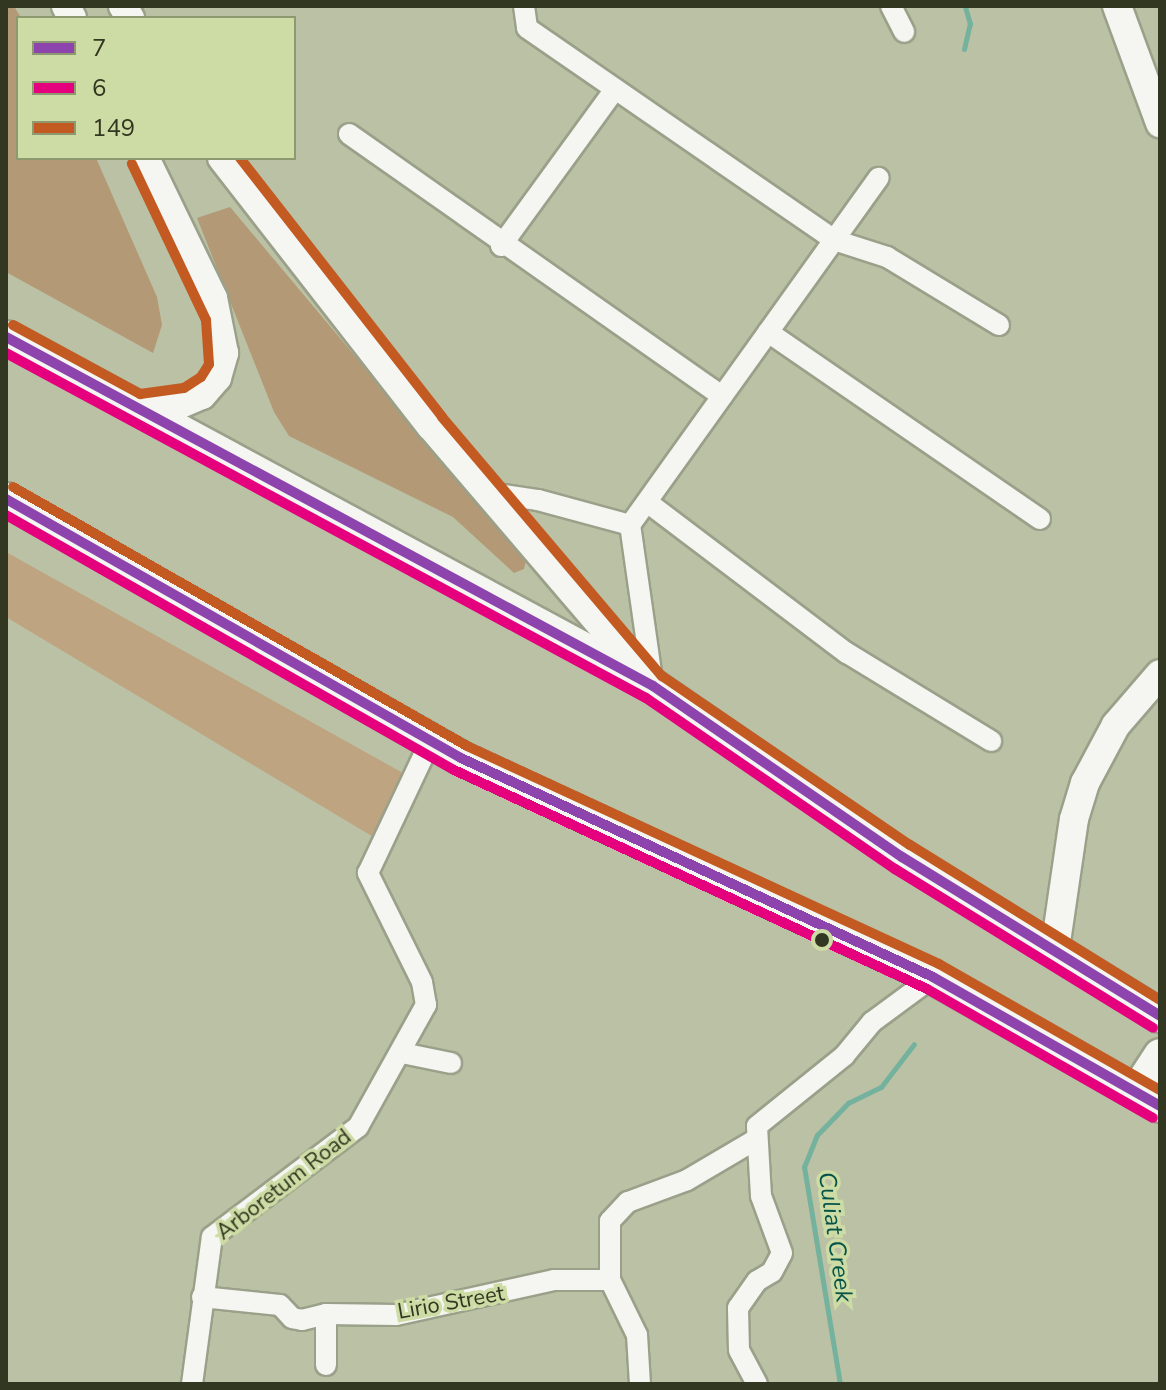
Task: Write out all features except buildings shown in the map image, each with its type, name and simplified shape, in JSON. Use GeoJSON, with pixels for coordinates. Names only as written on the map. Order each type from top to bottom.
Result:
{"type":"FeatureCollection","features":[{"type":"Feature","properties":{"kind":"main road"},"geometry":{"type":"LineString","coordinates":[[1117,6],[1158,114]]}},
{"type":"Feature","properties":{"kind":"main road"},"geometry":{"type":"LineString","coordinates":[[137,408],[178,405],[202,395],[217,378],[224,353],[213,298],[146,160]]}},
{"type":"Feature","properties":{"kind":"main road"},"geometry":{"type":"LineString","coordinates":[[223,160],[314,281],[653,686]]}},
{"type":"Feature","properties":{"kind":"main road"},"geometry":{"type":"LineString","coordinates":[[6,337],[653,686],[902,857],[1160,1016]]}},
{"type":"Feature","properties":{"kind":"main road"},"geometry":{"type":"LineString","coordinates":[[6,499],[430,742],[933,977],[1148,1099],[1160,1055]]}},
{"type":"Feature","properties":{"kind":"main road"},"geometry":{"type":"LineString","coordinates":[[1055,949],[1074,819],[1085,783],[1116,725],[1160,674]]}},
{"type":"Feature","properties":{"kind":"street"},"geometry":{"type":"LineString","coordinates":[[524,6],[527,28],[834,240],[887,257],[999,325]]}},
{"type":"Feature","properties":{"kind":"street"},"geometry":{"type":"LineString","coordinates":[[891,6],[904,32]]}},
{"type":"Feature","properties":{"kind":"street"},"geometry":{"type":"LineString","coordinates":[[501,246],[615,89]]}},
{"type":"Feature","properties":{"kind":"street"},"geometry":{"type":"LineString","coordinates":[[349,134],[501,246],[722,396]]}},
{"type":"Feature","properties":{"kind":"street"},"geometry":{"type":"LineString","coordinates":[[653,686],[630,525],[878,178]]}},
{"type":"Feature","properties":{"kind":"street"},"geometry":{"type":"LineString","coordinates":[[768,332],[1040,519]]}},
{"type":"Feature","properties":{"kind":"street"},"geometry":{"type":"LineString","coordinates":[[490,493],[538,500],[630,525]]}},
{"type":"Feature","properties":{"kind":"street"},"geometry":{"type":"LineString","coordinates":[[647,502],[847,653],[991,741]]}},
{"type":"Feature","properties":{"kind":"street","name":"Arboretum Road"},"geometry":{"type":"LineString","coordinates":[[192,1384],[212,1237],[358,1127],[402,1053],[426,995],[368,873],[430,742]]}},
{"type":"Feature","properties":{"kind":"street"},"geometry":{"type":"LineString","coordinates":[[757,1384],[739,1350],[738,1308],[757,1281],[772,1272],[782,1253],[761,1196],[755,1140],[763,1120],[829,1069],[892,1007],[933,977]]}},
{"type":"Feature","properties":{"kind":"street"},"geometry":{"type":"LineString","coordinates":[[402,1053],[451,1063]]}},
{"type":"Feature","properties":{"kind":"street"},"geometry":{"type":"LineString","coordinates":[[640,1384],[637,1335],[610,1280],[608,1232],[617,1209],[687,1180],[755,1140]]}},
{"type":"Feature","properties":{"kind":"street","name":"Lirio Street"},"geometry":{"type":"LineString","coordinates":[[202,1297],[280,1305],[292,1318],[326,1314],[396,1315],[554,1280],[610,1280]]}},
{"type":"Feature","properties":{"kind":"street"},"geometry":{"type":"LineString","coordinates":[[326,1314],[326,1365]]}},
{"type":"Feature","properties":{"kind":"shaded area"},"geometry":{"type":"Polygon","coordinates":[[[6,6],[14,6],[20,16],[16,16],[16,160],[97,160],[157,297],[162,325],[153,353],[6,272],[6,6]]]}},
{"type":"Feature","properties":{"kind":"shaded area"},"geometry":{"type":"Polygon","coordinates":[[[230,207],[526,560],[524,569],[514,573],[453,517],[289,436],[274,412],[197,218],[230,207]]]}},
{"type":"Feature","properties":{"kind":"shaded area"},"geometry":{"type":"Polygon","coordinates":[[[6,552],[403,773],[375,838],[6,617],[6,552]]]}},
{"type":"Feature","properties":{"kind":"waterway"},"geometry":{"type":"LineString","coordinates":[[964,49],[970,24],[965,6]]}},
{"type":"Feature","properties":{"kind":"waterway","name":"Culiat Creek"},"geometry":{"type":"LineString","coordinates":[[840,1384],[804,1167],[817,1135],[848,1103],[881,1087],[914,1044]]}},
{"type":"Feature","properties":{"kind":"transit line","name":"149"},"geometry":{"type":"LineString","coordinates":[[242,160],[442,417],[662,676],[910,845],[1160,1000]]}},
{"type":"Feature","properties":{"kind":"transit line","name":"149"},"geometry":{"type":"LineString","coordinates":[[13,325],[140,394],[184,388],[201,377],[209,364],[206,320],[132,164]]}},
{"type":"Feature","properties":{"kind":"transit line","name":"7"},"geometry":{"type":"LineString","coordinates":[[6,337],[653,686],[902,857],[1160,1016]]}},
{"type":"Feature","properties":{"kind":"transit line","name":"6"},"geometry":{"type":"LineString","coordinates":[[6,353],[646,698],[895,869],[1153,1028]]}},
{"type":"Feature","properties":{"kind":"transit line","name":"149"},"geometry":{"type":"LineString","coordinates":[[13,487],[467,746],[939,964],[1160,1090]]}},
{"type":"Feature","properties":{"kind":"transit line","name":"7"},"geometry":{"type":"LineString","coordinates":[[6,499],[461,758],[933,977],[1160,1106]]}},
{"type":"Feature","properties":{"kind":"transit line","name":"6"},"geometry":{"type":"LineString","coordinates":[[6,515],[454,770],[927,989],[1153,1118]]}}]}
